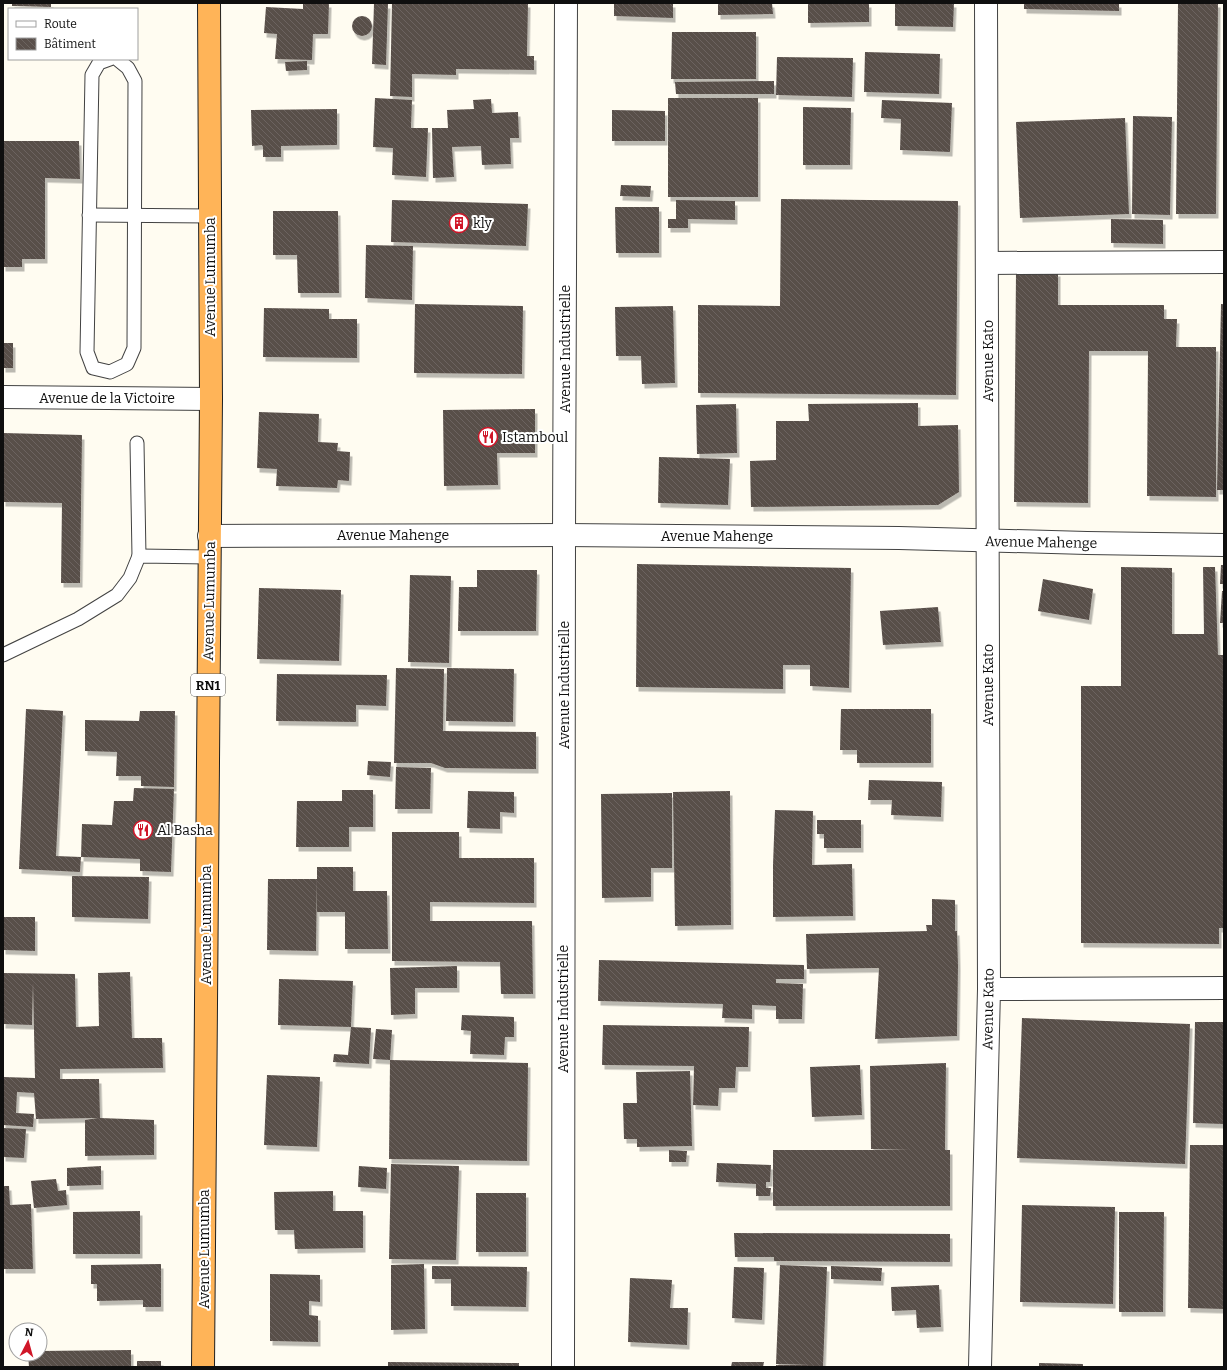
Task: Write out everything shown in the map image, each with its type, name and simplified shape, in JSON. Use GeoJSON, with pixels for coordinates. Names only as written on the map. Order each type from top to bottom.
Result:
{"type":"FeatureCollection","features":[{"type":"Feature","properties":{"kind":"highway","name":"Avenue Lumumba"},"geometry":{"type":"LineString","coordinates":[[203,1367],[211,399],[209,3]]}},
{"type":"Feature","properties":{"kind":"street","name":"Avenue Industrielle"},"geometry":{"type":"LineString","coordinates":[[563,1367],[566,3]]}},
{"type":"Feature","properties":{"kind":"street","name":"Avenue Kato"},"geometry":{"type":"LineString","coordinates":[[980,1367],[989,989],[986,3]]}},
{"type":"Feature","properties":{"kind":"street"},"geometry":{"type":"LineString","coordinates":[[987,263],[1224,262]]}},
{"type":"Feature","properties":{"kind":"street","name":"Avenue de la Victoire"},"geometry":{"type":"LineString","coordinates":[[3,397],[211,399]]}},
{"type":"Feature","properties":{"kind":"street","name":"Avenue Mahenge"},"geometry":{"type":"LineString","coordinates":[[209,546],[564,535],[899,538],[1087,543],[1224,544]]}},
{"type":"Feature","properties":{"kind":"street"},"geometry":{"type":"LineString","coordinates":[[989,989],[1224,988]]}},
{"type":"Feature","properties":{"kind":"lane"},"geometry":{"type":"LineString","coordinates":[[108,60],[99,64],[92,75],[87,352],[93,368],[110,372],[127,364],[134,348],[135,81],[128,68],[117,60]]}},
{"type":"Feature","properties":{"kind":"lane"},"geometry":{"type":"LineString","coordinates":[[89,215],[210,216]]}},
{"type":"Feature","properties":{"kind":"lane"},"geometry":{"type":"LineString","coordinates":[[3,655],[78,620],[117,595],[130,578],[139,556],[138,443]]}},
{"type":"Feature","properties":{"kind":"lane"},"geometry":{"type":"LineString","coordinates":[[139,556],[209,546]]}},
{"type":"Feature","properties":{"kind":"building"},"geometry":{"type":"Polygon","coordinates":[[[12,3],[51,3],[51,7],[12,6],[12,3]]]}},
{"type":"Feature","properties":{"kind":"building"},"geometry":{"type":"Polygon","coordinates":[[[303,3],[329,3],[328,34],[313,34],[312,60],[275,59],[277,34],[264,33],[266,7],[303,9],[303,3]]]}},
{"type":"Feature","properties":{"kind":"building"},"geometry":{"type":"Polygon","coordinates":[[[392,3],[528,3],[527,56],[534,56],[534,70],[456,69],[456,75],[412,74],[412,97],[390,96],[392,3]]]}},
{"type":"Feature","properties":{"kind":"building"},"geometry":{"type":"Polygon","coordinates":[[[614,3],[673,3],[673,18],[614,16],[614,3]]]}},
{"type":"Feature","properties":{"kind":"building"},"geometry":{"type":"Polygon","coordinates":[[[718,3],[772,3],[773,14],[718,15],[718,3]]]}},
{"type":"Feature","properties":{"kind":"building"},"geometry":{"type":"Polygon","coordinates":[[[808,3],[869,3],[869,22],[808,23],[808,3]]]}},
{"type":"Feature","properties":{"kind":"building"},"geometry":{"type":"Polygon","coordinates":[[[895,3],[954,3],[953,27],[895,26],[895,3]]]}},
{"type":"Feature","properties":{"kind":"building"},"geometry":{"type":"Polygon","coordinates":[[[1024,3],[1119,3],[1119,11],[1024,9],[1024,3]]]}},
{"type":"Feature","properties":{"kind":"building"},"geometry":{"type":"Polygon","coordinates":[[[1178,3],[1218,3],[1216,214],[1176,214],[1178,3]]]}},
{"type":"Feature","properties":{"kind":"building"},"geometry":{"type":"Polygon","coordinates":[[[374,4],[388,4],[386,65],[372,64],[374,4]]]}},
{"type":"Feature","properties":{"kind":"building"},"geometry":{"type":"Polygon","coordinates":[[[358,16],[366,16],[372,22],[372,30],[366,36],[358,36],[352,30],[352,22],[358,16]]]}},
{"type":"Feature","properties":{"kind":"building"},"geometry":{"type":"Polygon","coordinates":[[[672,32],[756,32],[756,79],[671,79],[672,32]]]}},
{"type":"Feature","properties":{"kind":"building"},"geometry":{"type":"Polygon","coordinates":[[[865,52],[940,54],[939,94],[864,92],[865,52]]]}},
{"type":"Feature","properties":{"kind":"building"},"geometry":{"type":"Polygon","coordinates":[[[777,57],[853,58],[852,97],[776,95],[777,57]]]}},
{"type":"Feature","properties":{"kind":"building"},"geometry":{"type":"Polygon","coordinates":[[[307,61],[307,70],[286,71],[285,62],[307,61]]]}},
{"type":"Feature","properties":{"kind":"building"},"geometry":{"type":"Polygon","coordinates":[[[774,81],[774,94],[676,94],[675,82],[774,81]]]}},
{"type":"Feature","properties":{"kind":"building"},"geometry":{"type":"Polygon","coordinates":[[[375,98],[412,100],[411,128],[428,128],[426,177],[392,175],[393,148],[373,147],[375,98]]]}},
{"type":"Feature","properties":{"kind":"building"},"geometry":{"type":"Polygon","coordinates":[[[668,98],[758,98],[758,197],[668,197],[668,98]]]}},
{"type":"Feature","properties":{"kind":"building"},"geometry":{"type":"Polygon","coordinates":[[[491,99],[492,113],[518,112],[519,138],[510,138],[511,164],[482,165],[481,146],[452,147],[454,177],[433,178],[432,128],[448,128],[447,110],[474,109],[473,100],[491,99]]]}},
{"type":"Feature","properties":{"kind":"building"},"geometry":{"type":"Polygon","coordinates":[[[882,100],[952,103],[950,152],[900,150],[901,119],[881,118],[882,100]]]}},
{"type":"Feature","properties":{"kind":"building"},"geometry":{"type":"Polygon","coordinates":[[[803,107],[851,108],[850,165],[803,165],[803,107]]]}},
{"type":"Feature","properties":{"kind":"building"},"geometry":{"type":"Polygon","coordinates":[[[337,109],[337,145],[281,146],[281,157],[263,157],[262,145],[252,146],[251,110],[337,109]]]}},
{"type":"Feature","properties":{"kind":"building"},"geometry":{"type":"Polygon","coordinates":[[[612,110],[665,111],[665,141],[612,141],[612,110]]]}},
{"type":"Feature","properties":{"kind":"building"},"geometry":{"type":"Polygon","coordinates":[[[1133,116],[1172,117],[1170,215],[1132,214],[1133,116]]]}},
{"type":"Feature","properties":{"kind":"building"},"geometry":{"type":"Polygon","coordinates":[[[1125,118],[1129,214],[1020,218],[1016,122],[1125,118]]]}},
{"type":"Feature","properties":{"kind":"building"},"geometry":{"type":"Polygon","coordinates":[[[3,141],[79,141],[80,179],[45,178],[45,259],[22,259],[22,267],[3,267],[3,141]]]}},
{"type":"Feature","properties":{"kind":"building"},"geometry":{"type":"Polygon","coordinates":[[[621,185],[651,186],[650,197],[620,196],[621,185]]]}},
{"type":"Feature","properties":{"kind":"building"},"geometry":{"type":"Polygon","coordinates":[[[781,199],[958,201],[956,395],[698,393],[698,305],[780,306],[781,199]]]}},
{"type":"Feature","properties":{"kind":"building","name":"kly"},"geometry":{"type":"Polygon","coordinates":[[[392,200],[528,204],[526,246],[391,242],[392,200]]]}},
{"type":"Feature","properties":{"kind":"building"},"geometry":{"type":"Polygon","coordinates":[[[676,200],[735,201],[735,220],[688,219],[688,228],[668,228],[668,219],[676,219],[676,200]]]}},
{"type":"Feature","properties":{"kind":"building"},"geometry":{"type":"Polygon","coordinates":[[[615,207],[659,207],[659,253],[616,253],[615,207]]]}},
{"type":"Feature","properties":{"kind":"building"},"geometry":{"type":"Polygon","coordinates":[[[273,211],[338,211],[339,293],[298,293],[297,255],[273,255],[273,211]]]}},
{"type":"Feature","properties":{"kind":"building"},"geometry":{"type":"Polygon","coordinates":[[[1111,219],[1163,220],[1163,244],[1111,243],[1111,219]]]}},
{"type":"Feature","properties":{"kind":"building"},"geometry":{"type":"Polygon","coordinates":[[[366,245],[413,246],[412,300],[365,298],[366,245]]]}},
{"type":"Feature","properties":{"kind":"building"},"geometry":{"type":"Polygon","coordinates":[[[1016,272],[1058,272],[1058,305],[1164,305],[1164,319],[1177,319],[1176,347],[1216,347],[1216,497],[1147,496],[1148,351],[1089,351],[1088,503],[1014,502],[1016,272]]]}},
{"type":"Feature","properties":{"kind":"building"},"geometry":{"type":"Polygon","coordinates":[[[415,304],[523,306],[522,374],[414,373],[415,304]]]}},
{"type":"Feature","properties":{"kind":"building"},"geometry":{"type":"Polygon","coordinates":[[[1221,304],[1224,304],[1224,490],[1217,490],[1221,304]]]}},
{"type":"Feature","properties":{"kind":"building"},"geometry":{"type":"Polygon","coordinates":[[[673,306],[675,383],[642,384],[641,356],[616,356],[615,307],[673,306]]]}},
{"type":"Feature","properties":{"kind":"building"},"geometry":{"type":"Polygon","coordinates":[[[264,308],[329,309],[329,319],[357,319],[357,358],[263,357],[264,308]]]}},
{"type":"Feature","properties":{"kind":"building"},"geometry":{"type":"Polygon","coordinates":[[[3,343],[13,343],[13,368],[3,368],[3,343]]]}},
{"type":"Feature","properties":{"kind":"building"},"geometry":{"type":"Polygon","coordinates":[[[918,403],[918,426],[958,425],[959,492],[938,505],[751,507],[750,461],[776,460],[776,421],[809,421],[808,404],[918,403]]]}},
{"type":"Feature","properties":{"kind":"building"},"geometry":{"type":"Polygon","coordinates":[[[736,404],[737,453],[697,454],[696,405],[736,404]]]}},
{"type":"Feature","properties":{"kind":"building"},"geometry":{"type":"Polygon","coordinates":[[[535,409],[535,453],[497,453],[498,485],[444,486],[443,410],[535,409]]]}},
{"type":"Feature","properties":{"kind":"building"},"geometry":{"type":"Polygon","coordinates":[[[259,412],[319,414],[318,442],[338,443],[337,451],[350,452],[349,481],[338,480],[337,488],[276,486],[277,469],[257,468],[259,412]]]}},
{"type":"Feature","properties":{"kind":"building"},"geometry":{"type":"Polygon","coordinates":[[[3,433],[82,435],[80,583],[61,583],[62,503],[3,502],[3,433]]]}},
{"type":"Feature","properties":{"kind":"building"},"geometry":{"type":"Polygon","coordinates":[[[659,457],[730,459],[728,505],[658,503],[659,457]]]}},
{"type":"Feature","properties":{"kind":"building"},"geometry":{"type":"Polygon","coordinates":[[[637,564],[851,568],[849,688],[810,686],[810,665],[783,665],[783,689],[636,687],[637,564]]]}},
{"type":"Feature","properties":{"kind":"building"},"geometry":{"type":"Polygon","coordinates":[[[1221,565],[1224,565],[1224,584],[1220,584],[1221,565]]]}},
{"type":"Feature","properties":{"kind":"building"},"geometry":{"type":"Polygon","coordinates":[[[1121,567],[1172,568],[1172,634],[1204,634],[1203,567],[1215,567],[1218,655],[1224,655],[1224,928],[1219,928],[1219,944],[1081,943],[1081,686],[1121,686],[1121,567]]]}},
{"type":"Feature","properties":{"kind":"building"},"geometry":{"type":"Polygon","coordinates":[[[477,570],[537,570],[536,631],[458,631],[459,587],[477,587],[477,570]]]}},
{"type":"Feature","properties":{"kind":"building"},"geometry":{"type":"Polygon","coordinates":[[[410,575],[451,576],[449,663],[408,662],[410,575]]]}},
{"type":"Feature","properties":{"kind":"building"},"geometry":{"type":"Polygon","coordinates":[[[1043,579],[1093,589],[1089,620],[1038,611],[1043,579]]]}},
{"type":"Feature","properties":{"kind":"building"},"geometry":{"type":"Polygon","coordinates":[[[259,588],[341,590],[339,661],[257,659],[259,588]]]}},
{"type":"Feature","properties":{"kind":"building"},"geometry":{"type":"Polygon","coordinates":[[[1222,591],[1224,591],[1224,623],[1220,623],[1222,591]]]}},
{"type":"Feature","properties":{"kind":"building"},"geometry":{"type":"Polygon","coordinates":[[[938,607],[941,642],[883,645],[880,611],[938,607]]]}},
{"type":"Feature","properties":{"kind":"building"},"geometry":{"type":"Polygon","coordinates":[[[396,668],[444,669],[443,731],[536,732],[536,769],[445,768],[431,763],[394,763],[396,668]]]}},
{"type":"Feature","properties":{"kind":"building"},"geometry":{"type":"Polygon","coordinates":[[[447,668],[514,669],[513,722],[446,721],[447,668]]]}},
{"type":"Feature","properties":{"kind":"building"},"geometry":{"type":"Polygon","coordinates":[[[277,674],[387,675],[386,706],[356,705],[356,722],[276,721],[277,674]]]}},
{"type":"Feature","properties":{"kind":"building"},"geometry":{"type":"Polygon","coordinates":[[[26,709],[63,711],[56,856],[81,857],[80,872],[19,869],[26,709]]]}},
{"type":"Feature","properties":{"kind":"building"},"geometry":{"type":"Polygon","coordinates":[[[841,709],[931,709],[931,763],[857,763],[857,750],[840,750],[841,709]]]}},
{"type":"Feature","properties":{"kind":"building"},"geometry":{"type":"Polygon","coordinates":[[[140,711],[175,711],[174,787],[141,786],[141,776],[116,776],[117,752],[85,751],[85,720],[139,721],[140,711]]]}},
{"type":"Feature","properties":{"kind":"building"},"geometry":{"type":"Polygon","coordinates":[[[368,761],[391,762],[390,777],[367,775],[368,761]]]}},
{"type":"Feature","properties":{"kind":"building"},"geometry":{"type":"Polygon","coordinates":[[[396,767],[431,768],[430,809],[395,809],[396,767]]]}},
{"type":"Feature","properties":{"kind":"building"},"geometry":{"type":"Polygon","coordinates":[[[869,780],[942,782],[941,817],[891,815],[892,800],[868,800],[869,780]]]}},
{"type":"Feature","properties":{"kind":"building"},"geometry":{"type":"Polygon","coordinates":[[[134,788],[174,789],[171,872],[140,871],[140,859],[81,857],[82,824],[112,825],[114,801],[133,801],[134,788]]]}},
{"type":"Feature","properties":{"kind":"building"},"geometry":{"type":"Polygon","coordinates":[[[342,790],[373,790],[373,827],[349,827],[349,847],[296,847],[297,801],[342,801],[342,790]]]}},
{"type":"Feature","properties":{"kind":"building"},"geometry":{"type":"Polygon","coordinates":[[[468,791],[514,792],[514,813],[500,812],[500,829],[467,828],[468,791]]]}},
{"type":"Feature","properties":{"kind":"building"},"geometry":{"type":"Polygon","coordinates":[[[730,791],[731,925],[675,926],[673,792],[730,791]]]}},
{"type":"Feature","properties":{"kind":"building"},"geometry":{"type":"Polygon","coordinates":[[[672,793],[672,868],[651,868],[651,897],[602,898],[601,794],[672,793]]]}},
{"type":"Feature","properties":{"kind":"building"},"geometry":{"type":"Polygon","coordinates":[[[775,810],[813,811],[812,865],[852,864],[853,916],[773,917],[775,810]]]}},
{"type":"Feature","properties":{"kind":"building"},"geometry":{"type":"Polygon","coordinates":[[[817,820],[861,820],[861,848],[824,848],[824,834],[817,834],[817,820]]]}},
{"type":"Feature","properties":{"kind":"building"},"geometry":{"type":"Polygon","coordinates":[[[392,832],[459,832],[459,858],[534,858],[534,903],[430,902],[430,921],[532,921],[533,994],[501,994],[500,962],[392,961],[392,832]]]}},
{"type":"Feature","properties":{"kind":"building"},"geometry":{"type":"Polygon","coordinates":[[[317,867],[353,867],[353,891],[387,891],[388,949],[345,949],[345,912],[317,912],[317,867]]]}},
{"type":"Feature","properties":{"kind":"building"},"geometry":{"type":"Polygon","coordinates":[[[72,876],[149,877],[148,919],[72,917],[72,876]]]}},
{"type":"Feature","properties":{"kind":"building"},"geometry":{"type":"Polygon","coordinates":[[[268,879],[317,879],[316,951],[267,950],[268,879]]]}},
{"type":"Feature","properties":{"kind":"building"},"geometry":{"type":"Polygon","coordinates":[[[932,899],[955,900],[955,931],[957,931],[958,966],[957,1036],[875,1039],[879,968],[807,969],[806,934],[927,931],[926,925],[932,925],[932,899]]]}},
{"type":"Feature","properties":{"kind":"building"},"geometry":{"type":"Polygon","coordinates":[[[3,917],[35,917],[35,951],[3,950],[3,917]]]}},
{"type":"Feature","properties":{"kind":"building"},"geometry":{"type":"Polygon","coordinates":[[[599,960],[804,965],[804,979],[776,979],[776,983],[803,984],[802,1019],[776,1019],[776,1006],[752,1005],[752,1019],[722,1018],[723,1004],[598,1001],[599,960]]]}},
{"type":"Feature","properties":{"kind":"building"},"geometry":{"type":"Polygon","coordinates":[[[457,966],[457,988],[415,988],[415,1014],[391,1015],[390,968],[457,966]]]}},
{"type":"Feature","properties":{"kind":"building"},"geometry":{"type":"Polygon","coordinates":[[[130,972],[132,1038],[162,1038],[163,1068],[60,1069],[60,1079],[99,1079],[100,1118],[154,1120],[154,1155],[85,1156],[85,1120],[98,1118],[36,1119],[34,1093],[17,1092],[16,1113],[34,1114],[33,1127],[3,1125],[3,1077],[35,1078],[33,983],[32,1025],[3,1024],[3,973],[75,974],[76,1027],[99,1026],[98,973],[130,972]]]}},
{"type":"Feature","properties":{"kind":"building"},"geometry":{"type":"Polygon","coordinates":[[[279,979],[353,981],[351,1027],[278,1025],[279,979]]]}},
{"type":"Feature","properties":{"kind":"building"},"geometry":{"type":"Polygon","coordinates":[[[462,1015],[514,1017],[514,1037],[505,1037],[504,1055],[470,1054],[471,1031],[461,1030],[462,1015]]]}},
{"type":"Feature","properties":{"kind":"building"},"geometry":{"type":"Polygon","coordinates":[[[1022,1018],[1190,1024],[1185,1164],[1017,1158],[1022,1018]]]}},
{"type":"Feature","properties":{"kind":"building"},"geometry":{"type":"Polygon","coordinates":[[[1195,1022],[1224,1022],[1224,1124],[1193,1123],[1195,1022]]]}},
{"type":"Feature","properties":{"kind":"building"},"geometry":{"type":"Polygon","coordinates":[[[603,1025],[749,1027],[748,1067],[736,1067],[735,1088],[719,1088],[718,1106],[693,1105],[694,1066],[602,1065],[603,1025]]]}},
{"type":"Feature","properties":{"kind":"building"},"geometry":{"type":"Polygon","coordinates":[[[351,1027],[371,1028],[369,1064],[333,1062],[334,1054],[348,1055],[351,1027]]]}},
{"type":"Feature","properties":{"kind":"building"},"geometry":{"type":"Polygon","coordinates":[[[376,1029],[392,1030],[390,1060],[373,1059],[376,1029]]]}},
{"type":"Feature","properties":{"kind":"building"},"geometry":{"type":"Polygon","coordinates":[[[390,1060],[528,1063],[527,1161],[389,1159],[390,1060]]]}},
{"type":"Feature","properties":{"kind":"building"},"geometry":{"type":"Polygon","coordinates":[[[946,1063],[945,1150],[950,1150],[950,1206],[773,1206],[773,1150],[909,1150],[871,1149],[870,1066],[946,1063]]]}},
{"type":"Feature","properties":{"kind":"building"},"geometry":{"type":"Polygon","coordinates":[[[860,1065],[862,1115],[812,1117],[810,1067],[860,1065]]]}},
{"type":"Feature","properties":{"kind":"building"},"geometry":{"type":"Polygon","coordinates":[[[690,1071],[692,1146],[637,1147],[637,1139],[624,1139],[623,1103],[637,1103],[636,1072],[690,1071]]]}},
{"type":"Feature","properties":{"kind":"building"},"geometry":{"type":"Polygon","coordinates":[[[267,1075],[320,1077],[317,1147],[264,1145],[267,1075]]]}},
{"type":"Feature","properties":{"kind":"building"},"geometry":{"type":"Polygon","coordinates":[[[3,1128],[26,1129],[24,1158],[3,1157],[3,1128]]]}},
{"type":"Feature","properties":{"kind":"building"},"geometry":{"type":"Polygon","coordinates":[[[1190,1145],[1224,1145],[1224,1309],[1188,1308],[1190,1145]]]}},
{"type":"Feature","properties":{"kind":"building"},"geometry":{"type":"Polygon","coordinates":[[[669,1150],[687,1151],[686,1162],[669,1162],[669,1150]]]}},
{"type":"Feature","properties":{"kind":"building"},"geometry":{"type":"Polygon","coordinates":[[[717,1163],[771,1165],[770,1182],[766,1182],[766,1188],[771,1188],[770,1196],[756,1196],[756,1184],[716,1182],[717,1163]]]}},
{"type":"Feature","properties":{"kind":"building"},"geometry":{"type":"Polygon","coordinates":[[[391,1164],[459,1166],[456,1260],[389,1259],[391,1164]]]}},
{"type":"Feature","properties":{"kind":"building"},"geometry":{"type":"Polygon","coordinates":[[[101,1166],[101,1185],[67,1186],[67,1168],[101,1166]]]}},
{"type":"Feature","properties":{"kind":"building"},"geometry":{"type":"Polygon","coordinates":[[[359,1166],[387,1168],[386,1189],[358,1187],[359,1166]]]}},
{"type":"Feature","properties":{"kind":"building"},"geometry":{"type":"Polygon","coordinates":[[[56,1179],[58,1191],[66,1190],[67,1205],[34,1208],[31,1181],[56,1179]]]}},
{"type":"Feature","properties":{"kind":"building"},"geometry":{"type":"Polygon","coordinates":[[[3,1186],[9,1186],[10,1205],[31,1204],[33,1269],[3,1269],[3,1186]]]}},
{"type":"Feature","properties":{"kind":"building"},"geometry":{"type":"Polygon","coordinates":[[[333,1191],[333,1211],[363,1211],[363,1248],[295,1249],[294,1230],[275,1230],[274,1192],[333,1191]]]}},
{"type":"Feature","properties":{"kind":"building"},"geometry":{"type":"Polygon","coordinates":[[[476,1193],[526,1193],[526,1252],[476,1252],[476,1193]]]}},
{"type":"Feature","properties":{"kind":"building"},"geometry":{"type":"Polygon","coordinates":[[[1022,1205],[1115,1207],[1113,1304],[1020,1302],[1022,1205]]]}},
{"type":"Feature","properties":{"kind":"building"},"geometry":{"type":"Polygon","coordinates":[[[140,1211],[140,1254],[73,1254],[73,1212],[140,1211]]]}},
{"type":"Feature","properties":{"kind":"building"},"geometry":{"type":"Polygon","coordinates":[[[1119,1212],[1164,1212],[1163,1312],[1119,1312],[1119,1212]]]}},
{"type":"Feature","properties":{"kind":"building"},"geometry":{"type":"Polygon","coordinates":[[[734,1233],[950,1234],[950,1262],[774,1261],[774,1257],[735,1257],[734,1233]]]}},
{"type":"Feature","properties":{"kind":"building"},"geometry":{"type":"Polygon","coordinates":[[[161,1264],[161,1307],[143,1307],[143,1300],[97,1301],[97,1284],[91,1284],[91,1265],[161,1264]]]}},
{"type":"Feature","properties":{"kind":"building"},"geometry":{"type":"Polygon","coordinates":[[[424,1264],[425,1329],[391,1330],[391,1265],[424,1264]]]}},
{"type":"Feature","properties":{"kind":"building"},"geometry":{"type":"Polygon","coordinates":[[[780,1265],[827,1267],[823,1367],[776,1367],[776,1365],[810,1365],[776,1364],[780,1265]]]}},
{"type":"Feature","properties":{"kind":"building"},"geometry":{"type":"Polygon","coordinates":[[[432,1266],[527,1267],[526,1307],[451,1306],[451,1279],[432,1279],[432,1266]]]}},
{"type":"Feature","properties":{"kind":"building"},"geometry":{"type":"Polygon","coordinates":[[[831,1266],[882,1268],[881,1281],[831,1279],[831,1266]]]}},
{"type":"Feature","properties":{"kind":"building"},"geometry":{"type":"Polygon","coordinates":[[[734,1267],[764,1268],[762,1320],[732,1318],[734,1267]]]}},
{"type":"Feature","properties":{"kind":"building"},"geometry":{"type":"Polygon","coordinates":[[[270,1274],[320,1275],[320,1302],[309,1301],[309,1315],[318,1316],[318,1342],[270,1341],[270,1274]]]}},
{"type":"Feature","properties":{"kind":"building"},"geometry":{"type":"Polygon","coordinates":[[[630,1278],[672,1280],[670,1308],[688,1308],[687,1345],[628,1342],[630,1278]]]}},
{"type":"Feature","properties":{"kind":"building"},"geometry":{"type":"Polygon","coordinates":[[[939,1285],[941,1327],[917,1328],[916,1310],[892,1311],[891,1287],[939,1285]]]}},
{"type":"Feature","properties":{"kind":"building"},"geometry":{"type":"Polygon","coordinates":[[[131,1350],[131,1367],[29,1367],[29,1362],[48,1362],[48,1351],[131,1350]]]}},
{"type":"Feature","properties":{"kind":"building"},"geometry":{"type":"Polygon","coordinates":[[[137,1361],[161,1361],[161,1367],[137,1367],[137,1361]]]}},
{"type":"Feature","properties":{"kind":"building"},"geometry":{"type":"Polygon","coordinates":[[[388,1362],[519,1363],[519,1367],[388,1367],[388,1362]]]}},
{"type":"Feature","properties":{"kind":"building"},"geometry":{"type":"Polygon","coordinates":[[[732,1362],[764,1362],[763,1367],[731,1367],[732,1362]]]}},
{"type":"Feature","properties":{"kind":"building"},"geometry":{"type":"Polygon","coordinates":[[[1039,1363],[1083,1364],[1083,1367],[1039,1367],[1039,1363]]]}},
{"type":"Feature","properties":{"kind":"place","name":"kly"},"geometry":{"type":"Point","coordinates":[459,223]}},
{"type":"Feature","properties":{"kind":"place","name":"Istamboul"},"geometry":{"type":"Point","coordinates":[488,437]}},
{"type":"Feature","properties":{"kind":"place","name":"Al Basha"},"geometry":{"type":"Point","coordinates":[143,830]}}]}
